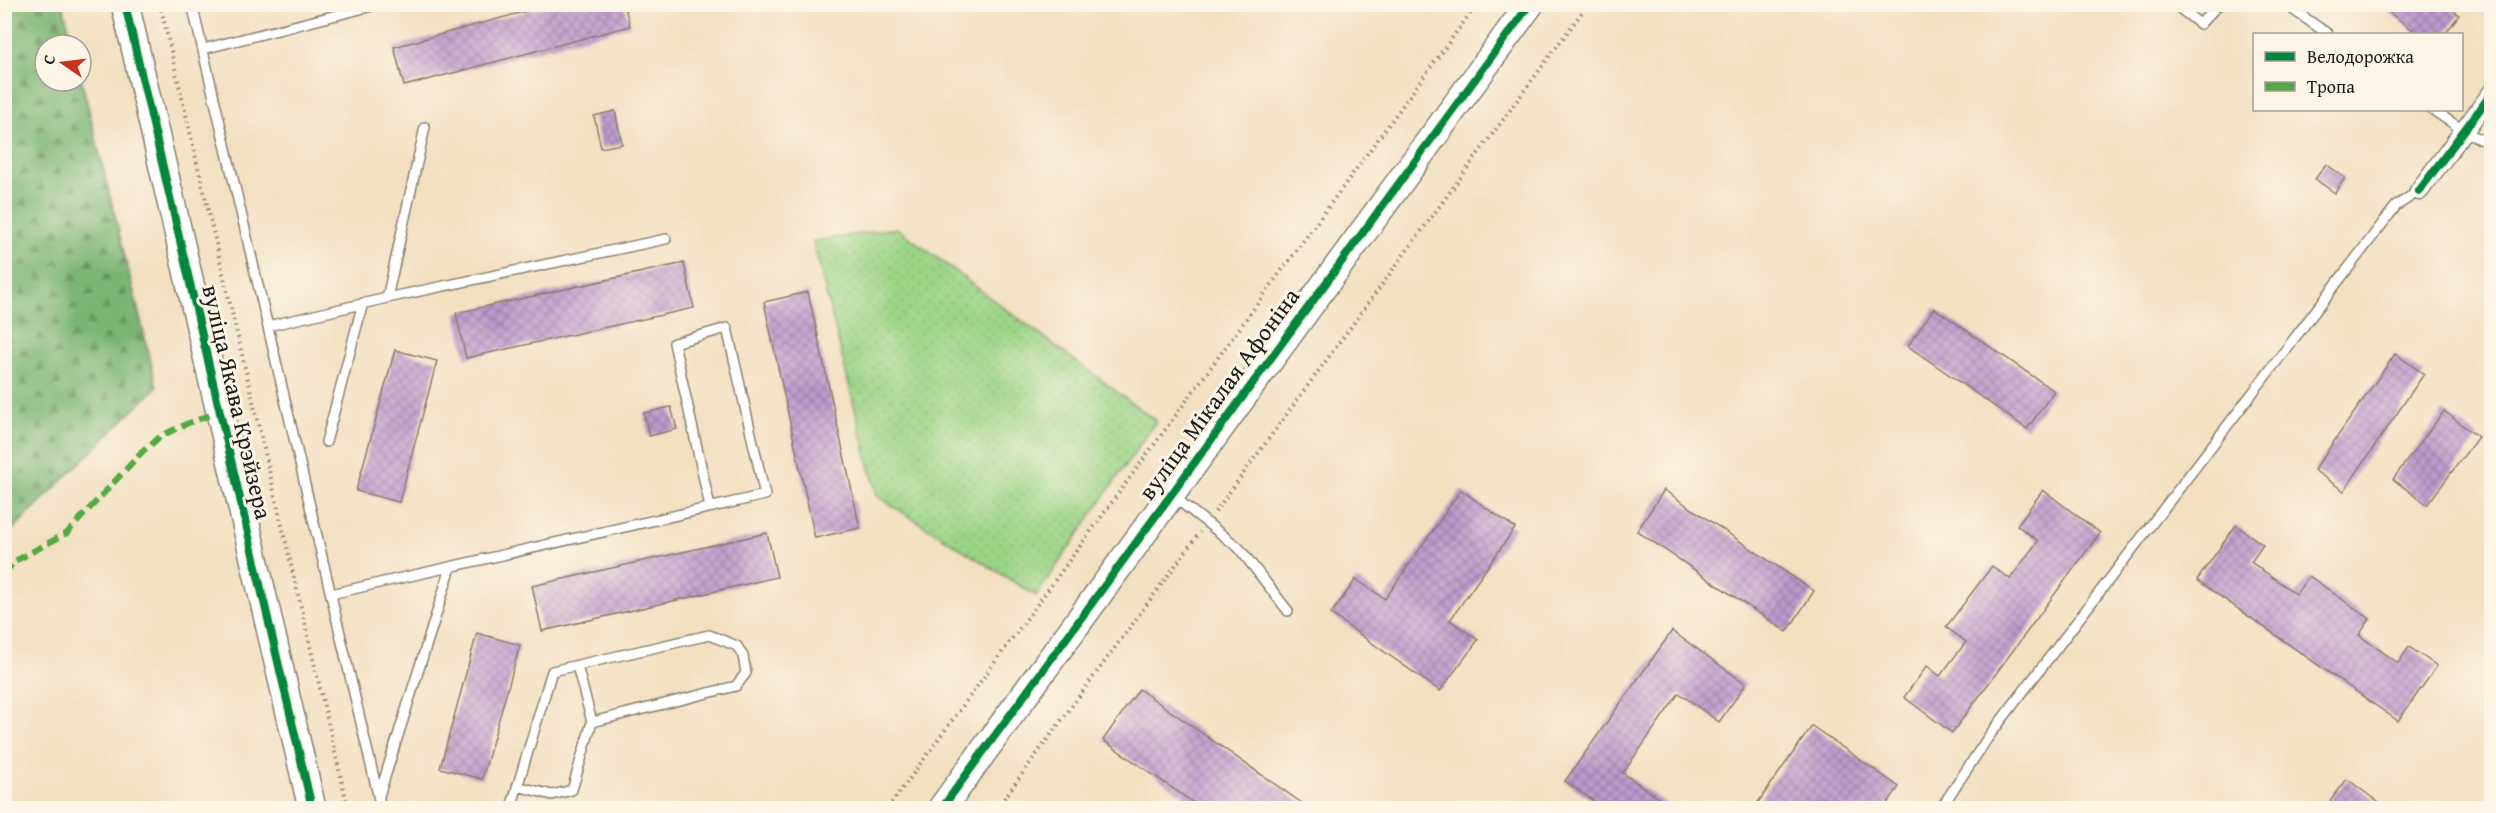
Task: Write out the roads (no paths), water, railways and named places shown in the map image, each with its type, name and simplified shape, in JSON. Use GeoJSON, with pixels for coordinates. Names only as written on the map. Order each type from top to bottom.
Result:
{"type":"FeatureCollection","features":[{"type":"Feature","properties":{"kind":"street","name":"вуліца Якава Крэйзера"},"geometry":{"type":"LineString","coordinates":[[125,4],[312,808]]}},
{"type":"Feature","properties":{"kind":"street","name":"вуліца Мікалая Афоніна"},"geometry":{"type":"LineString","coordinates":[[942,808],[1530,4]]}},
{"type":"Feature","properties":{"kind":"street"},"geometry":{"type":"LineString","coordinates":[[2419,191],[2492,93]]}},
{"type":"Feature","properties":{"kind":"lane"},"geometry":{"type":"LineString","coordinates":[[192,4],[381,808]]}},
{"type":"Feature","properties":{"kind":"lane"},"geometry":{"type":"LineString","coordinates":[[202,50],[380,4]]}},
{"type":"Feature","properties":{"kind":"lane"},"geometry":{"type":"LineString","coordinates":[[2174,4],[2200,24],[2219,4]]}},
{"type":"Feature","properties":{"kind":"lane"},"geometry":{"type":"LineString","coordinates":[[2285,4],[2327,33]]}},
{"type":"Feature","properties":{"kind":"lane"},"geometry":{"type":"LineString","coordinates":[[2434,111],[2464,131],[2492,145]]}},
{"type":"Feature","properties":{"kind":"lane"},"geometry":{"type":"LineString","coordinates":[[387,297],[424,127]]}},
{"type":"Feature","properties":{"kind":"lane"},"geometry":{"type":"LineString","coordinates":[[1941,808],[1989,736],[2389,215],[2396,206],[2419,191]]}},
{"type":"Feature","properties":{"kind":"lane"},"geometry":{"type":"LineString","coordinates":[[268,326],[387,297],[666,240]]}},
{"type":"Feature","properties":{"kind":"lane"},"geometry":{"type":"LineString","coordinates":[[326,442],[363,303]]}},
{"type":"Feature","properties":{"kind":"lane"},"geometry":{"type":"LineString","coordinates":[[331,594],[765,495],[727,328],[674,343],[710,507]]}},
{"type":"Feature","properties":{"kind":"lane"},"geometry":{"type":"LineString","coordinates":[[1170,494],[1239,548],[1288,610]]}},
{"type":"Feature","properties":{"kind":"lane"},"geometry":{"type":"LineString","coordinates":[[378,798],[451,567]]}},
{"type":"Feature","properties":{"kind":"lane"},"geometry":{"type":"LineString","coordinates":[[511,808],[552,671],[708,635],[737,646],[743,656],[746,673],[736,686],[592,722]]}},
{"type":"Feature","properties":{"kind":"lane"},"geometry":{"type":"LineString","coordinates":[[517,786],[552,795],[573,790],[592,722],[577,666]]}}]}
